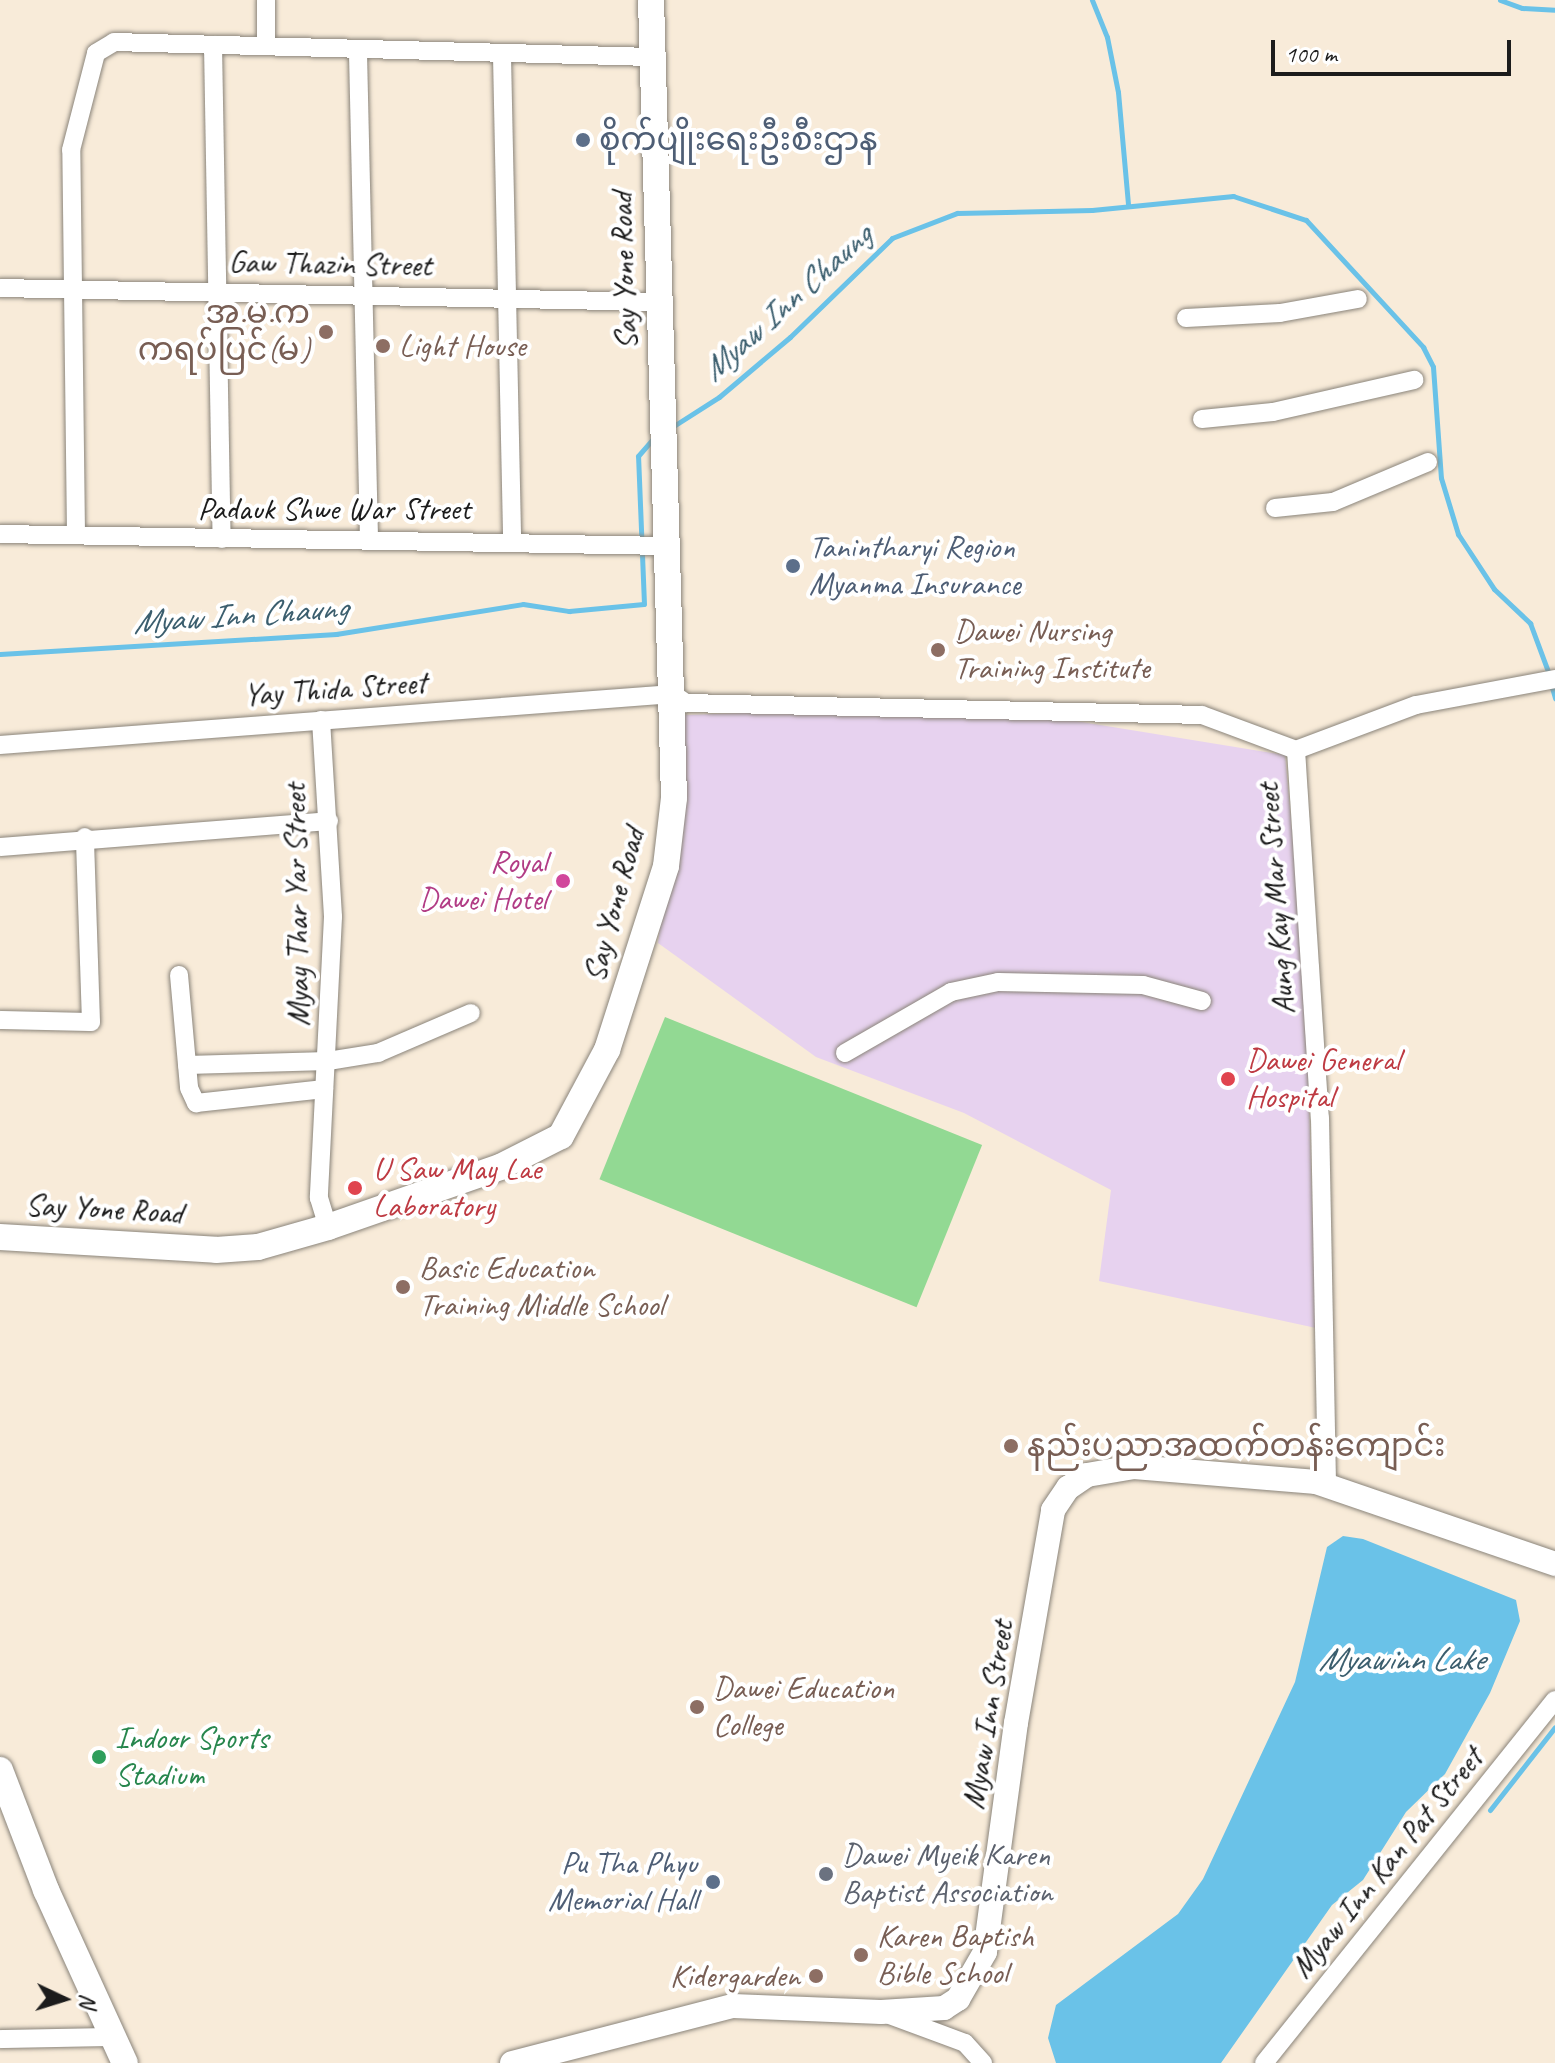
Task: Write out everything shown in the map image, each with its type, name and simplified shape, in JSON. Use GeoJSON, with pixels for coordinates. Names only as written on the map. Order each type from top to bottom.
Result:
{"type":"FeatureCollection","features":[{"type":"Feature","properties":{"kind":"main road","name":"Say Yone Road"},"geometry":{"type":"LineString","coordinates":[[0,1237],[216,1250],[258,1247],[328,1227],[500,1167],[561,1136],[607,1050],[666,866],[674,798],[651,0]]}},
{"type":"Feature","properties":{"kind":"main road"},"geometry":{"type":"LineString","coordinates":[[0,1770],[125,2063]]}},
{"type":"Feature","properties":{"kind":"street"},"geometry":{"type":"LineString","coordinates":[[266,0],[266,46]]}},
{"type":"Feature","properties":{"kind":"street"},"geometry":{"type":"LineString","coordinates":[[76,534],[71,150],[96,53],[114,42],[266,46],[358,53],[651,57]]}},
{"type":"Feature","properties":{"kind":"street"},"geometry":{"type":"LineString","coordinates":[[213,45],[222,539]]}},
{"type":"Feature","properties":{"kind":"street"},"geometry":{"type":"LineString","coordinates":[[358,53],[361,295],[369,539]]}},
{"type":"Feature","properties":{"kind":"street"},"geometry":{"type":"LineString","coordinates":[[502,56],[512,540]]}},
{"type":"Feature","properties":{"kind":"street","name":"Gaw Thazin Street"},"geometry":{"type":"LineString","coordinates":[[0,288],[659,302]]}},
{"type":"Feature","properties":{"kind":"street"},"geometry":{"type":"LineString","coordinates":[[1186,318],[1280,313],[1358,299]]}},
{"type":"Feature","properties":{"kind":"street"},"geometry":{"type":"LineString","coordinates":[[1202,419],[1273,412],[1414,380]]}},
{"type":"Feature","properties":{"kind":"street"},"geometry":{"type":"LineString","coordinates":[[1275,508],[1333,502],[1428,462]]}},
{"type":"Feature","properties":{"kind":"street","name":"Padauk Shwe War Street"},"geometry":{"type":"LineString","coordinates":[[0,534],[512,540],[667,546]]}},
{"type":"Feature","properties":{"kind":"street"},"geometry":{"type":"LineString","coordinates":[[1296,750],[1416,705],[1555,679]]}},
{"type":"Feature","properties":{"kind":"street","name":"Yay Thida Street"},"geometry":{"type":"LineString","coordinates":[[0,745],[673,694]]}},
{"type":"Feature","properties":{"kind":"street","name":"Aung Kay Mar Street"},"geometry":{"type":"LineString","coordinates":[[673,694],[686,703],[1202,715],[1296,750],[1320,1118],[1327,1484]]}},
{"type":"Feature","properties":{"kind":"street","name":"Myay Thar Yar Street"},"geometry":{"type":"LineString","coordinates":[[321,720],[333,917],[319,1198],[328,1227]]}},
{"type":"Feature","properties":{"kind":"street"},"geometry":{"type":"LineString","coordinates":[[0,847],[85,837],[329,821]]}},
{"type":"Feature","properties":{"kind":"street"},"geometry":{"type":"LineString","coordinates":[[0,1020],[91,1022],[85,837]]}},
{"type":"Feature","properties":{"kind":"street"},"geometry":{"type":"LineString","coordinates":[[179,975],[187,1065],[196,1103],[324,1089]]}},
{"type":"Feature","properties":{"kind":"street"},"geometry":{"type":"LineString","coordinates":[[845,1053],[951,992],[998,982],[1143,985],[1202,1001]]}},
{"type":"Feature","properties":{"kind":"street"},"geometry":{"type":"LineString","coordinates":[[187,1065],[328,1061],[378,1053],[471,1013]]}},
{"type":"Feature","properties":{"kind":"street","name":"Myaw Inn Street"},"geometry":{"type":"LineString","coordinates":[[512,2063],[733,2006],[881,2012],[944,2008],[974,1979],[985,1952],[1016,1723],[1051,1522],[1068,1488],[1087,1475],[1134,1467],[1327,1484],[1555,1564]]}},
{"type":"Feature","properties":{"kind":"street","name":"Myaw Inn Kan Pat Street"},"geometry":{"type":"LineString","coordinates":[[1264,2063],[1555,1700]]}},
{"type":"Feature","properties":{"kind":"street"},"geometry":{"type":"LineString","coordinates":[[881,2012],[965,2043],[983,2063]]}},
{"type":"Feature","properties":{"kind":"street"},"geometry":{"type":"LineString","coordinates":[[0,2039],[113,2037]]}},
{"type":"Feature","properties":{"kind":"shaded area"},"geometry":{"type":"Polygon","coordinates":[[[891,708],[1015,711],[1285,755],[1305,973],[1316,1328],[1099,1281],[1111,1190],[964,1113],[816,1057],[658,943],[684,715],[891,708]]]}},
{"type":"Feature","properties":{"kind":"green space"},"geometry":{"type":"Polygon","coordinates":[[[665,1017],[982,1145],[917,1307],[599,1179],[665,1017]]]}},
{"type":"Feature","properties":{"kind":"water","name":"Myawinn Lake"},"geometry":{"type":"Polygon","coordinates":[[[1343,1536],[1363,1539],[1516,1600],[1520,1621],[1490,1693],[1445,1774],[1406,1812],[1363,1880],[1332,1905],[1221,2063],[1056,2063],[1048,2038],[1056,2005],[1178,1914],[1203,1879],[1295,1682],[1327,1547],[1343,1536]]]}},
{"type":"Feature","properties":{"kind":"waterway"},"geometry":{"type":"LineString","coordinates":[[1092,0],[1107,37],[1118,92],[1128,205]]}},
{"type":"Feature","properties":{"kind":"waterway"},"geometry":{"type":"LineString","coordinates":[[1500,0],[1522,8],[1555,10]]}},
{"type":"Feature","properties":{"kind":"waterway","name":"Myaw Inn Chaung"},"geometry":{"type":"LineString","coordinates":[[672,427],[719,397],[790,337],[892,238],[957,213],[1092,210],[1233,196],[1306,220],[1423,347],[1433,367],[1441,478],[1458,534],[1494,589],[1530,623],[1549,674]]}},
{"type":"Feature","properties":{"kind":"waterway","name":"Myaw Inn Chaung"},"geometry":{"type":"LineString","coordinates":[[0,654],[336,634],[523,604],[569,611],[644,604],[638,456],[653,439]]}},
{"type":"Feature","properties":{"kind":"waterway","name":"Myaw Inn Chaung"},"geometry":{"type":"LineString","coordinates":[[1551,684],[1555,698]]}},
{"type":"Feature","properties":{"kind":"waterway","name":"Myaw Inn Chaung"},"geometry":{"type":"LineString","coordinates":[[1490,1810],[1555,1727]]}},
{"type":"Feature","properties":{"kind":"place","name":"စိုက်ပျိုးရေးဦးစီးဌာန"},"geometry":{"type":"Point","coordinates":[583,140]}},
{"type":"Feature","properties":{"kind":"place","name":"အ.မ.က ကရပ်ပြင်(မ)"},"geometry":{"type":"Point","coordinates":[326,332]}},
{"type":"Feature","properties":{"kind":"place","name":"Light House"},"geometry":{"type":"Point","coordinates":[383,346]}},
{"type":"Feature","properties":{"kind":"place","name":"Tanintharyi Region Myanma Insurance"},"geometry":{"type":"Point","coordinates":[793,566]}},
{"type":"Feature","properties":{"kind":"place","name":"Dawei Nursing Training Institute"},"geometry":{"type":"Point","coordinates":[938,650]}},
{"type":"Feature","properties":{"kind":"place","name":"Royal Dawei Hotel"},"geometry":{"type":"Point","coordinates":[563,881]}},
{"type":"Feature","properties":{"kind":"place","name":"Dawei General Hospital"},"geometry":{"type":"Point","coordinates":[1228,1079]}},
{"type":"Feature","properties":{"kind":"place","name":"U Saw May Lae Laboratory"},"geometry":{"type":"Point","coordinates":[355,1188]}},
{"type":"Feature","properties":{"kind":"place","name":"Basic Education Training Middle School"},"geometry":{"type":"Point","coordinates":[403,1287]}},
{"type":"Feature","properties":{"kind":"place","name":"နည်းပညာအထက်တန်းကျောင်း"},"geometry":{"type":"Point","coordinates":[1011,1446]}},
{"type":"Feature","properties":{"kind":"place","name":"Dawei Education College"},"geometry":{"type":"Point","coordinates":[697,1707]}},
{"type":"Feature","properties":{"kind":"place","name":"Indoor Sports Stadium"},"geometry":{"type":"Point","coordinates":[99,1757]}},
{"type":"Feature","properties":{"kind":"place","name":"Dawei Myeik Karen Baptist Association"},"geometry":{"type":"Point","coordinates":[826,1874]}},
{"type":"Feature","properties":{"kind":"place","name":"Pu Tha Phyu Memorial Hall"},"geometry":{"type":"Point","coordinates":[713,1882]}},
{"type":"Feature","properties":{"kind":"place","name":"Karen Baptish Bible School"},"geometry":{"type":"Point","coordinates":[861,1955]}},
{"type":"Feature","properties":{"kind":"place","name":"Kidergarden"},"geometry":{"type":"Point","coordinates":[816,1976]}}]}
